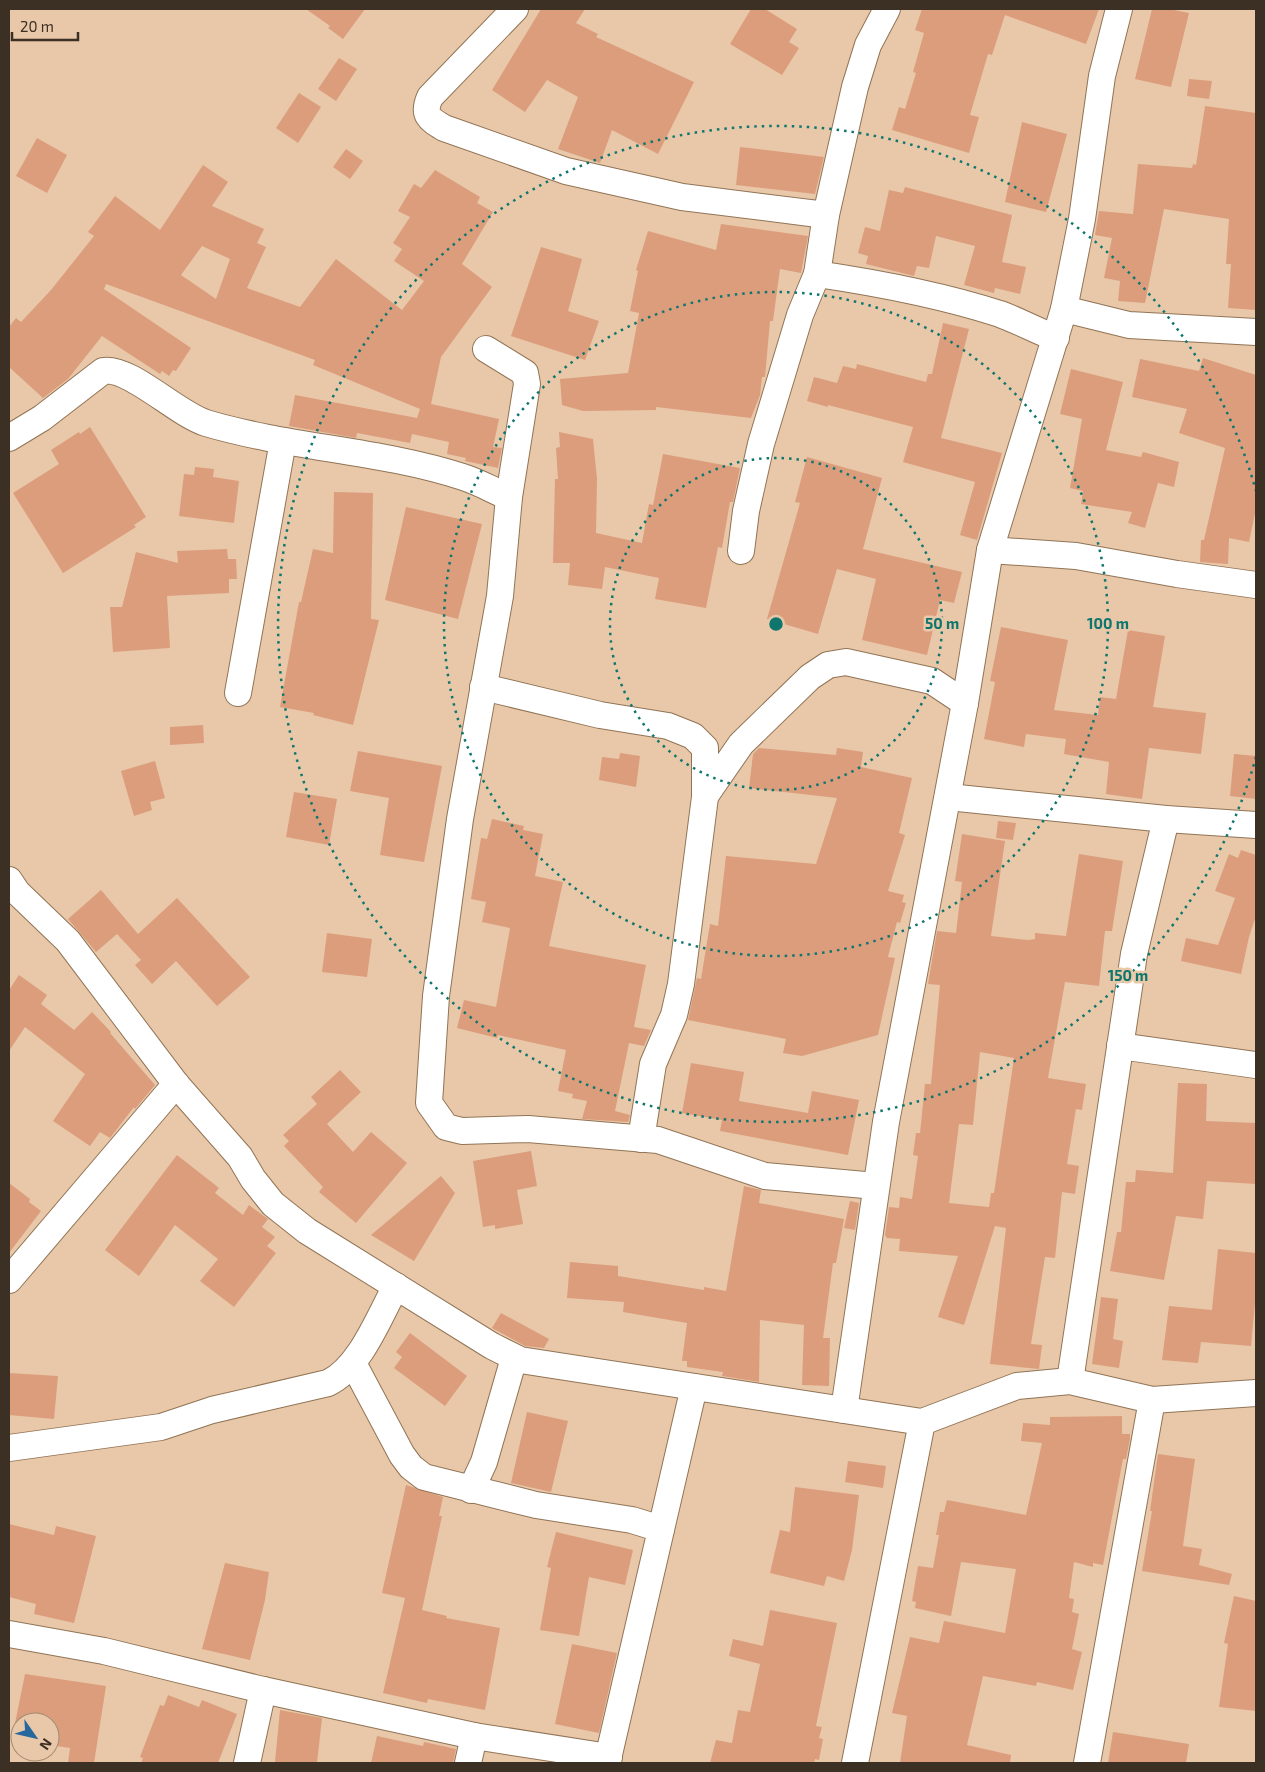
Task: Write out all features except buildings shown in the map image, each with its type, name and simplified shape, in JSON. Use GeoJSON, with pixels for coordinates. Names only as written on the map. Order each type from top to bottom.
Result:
{"type":"FeatureCollection","features":[{"type":"Feature","properties":{"kind":"street"},"geometry":{"type":"LineString","coordinates":[[515,9],[430,97],[425,112],[428,119],[444,128],[566,171],[682,197],[826,215]]}},
{"type":"Feature","properties":{"kind":"street"},"geometry":{"type":"LineString","coordinates":[[741,551],[746,511],[761,444],[800,315],[817,274],[826,215],[855,87],[868,45],[887,9]]}},
{"type":"Feature","properties":{"kind":"street"},"geometry":{"type":"LineString","coordinates":[[844,1410],[886,1122],[948,797],[990,550],[1064,309],[1082,219],[1102,76],[1118,9]]}},
{"type":"Feature","properties":{"kind":"street"},"geometry":{"type":"LineString","coordinates":[[817,274],[960,303],[1002,315],[1030,329],[1056,338]]}},
{"type":"Feature","properties":{"kind":"street"},"geometry":{"type":"LineString","coordinates":[[1064,309],[1129,326],[1256,332]]}},
{"type":"Feature","properties":{"kind":"street"},"geometry":{"type":"LineString","coordinates":[[486,349],[525,373],[527,384],[509,497],[500,596],[460,819],[436,996],[429,1104],[446,1127],[462,1131],[528,1129],[658,1140],[765,1176],[876,1186]]}},
{"type":"Feature","properties":{"kind":"street"},"geometry":{"type":"LineString","coordinates":[[9,438],[42,418],[103,371],[110,370],[129,378],[191,417],[283,441],[381,458],[464,478],[509,497]]}},
{"type":"Feature","properties":{"kind":"street"},"geometry":{"type":"LineString","coordinates":[[238,693],[283,441]]}},
{"type":"Feature","properties":{"kind":"street"},"geometry":{"type":"LineString","coordinates":[[990,550],[1076,556],[1177,574],[1256,585]]}},
{"type":"Feature","properties":{"kind":"street"},"geometry":{"type":"LineString","coordinates":[[705,797],[740,744],[810,677],[828,665],[846,662],[932,681],[965,703]]}},
{"type":"Feature","properties":{"kind":"street"},"geometry":{"type":"LineString","coordinates":[[932,681],[971,670]]}},
{"type":"Feature","properties":{"kind":"street"},"geometry":{"type":"LineString","coordinates":[[484,687],[616,718],[661,724],[689,734],[705,748],[705,797],[681,984],[674,1015],[653,1064],[641,1138]]}},
{"type":"Feature","properties":{"kind":"street"},"geometry":{"type":"LineString","coordinates":[[948,797],[1166,819],[1256,824]]}},
{"type":"Feature","properties":{"kind":"street"},"geometry":{"type":"LineString","coordinates":[[1070,1381],[1134,954],[1166,819]]}},
{"type":"Feature","properties":{"kind":"street"},"geometry":{"type":"LineString","coordinates":[[12,892],[68,941],[176,1084],[240,1157],[253,1179],[273,1204],[307,1231],[514,1358],[533,1364],[922,1422],[1017,1386],[1070,1381],[1152,1400],[1256,1393]]}},
{"type":"Feature","properties":{"kind":"street"},"geometry":{"type":"LineString","coordinates":[[1120,1046],[1256,1065]]}},
{"type":"Feature","properties":{"kind":"street"},"geometry":{"type":"LineString","coordinates":[[9,1280],[176,1084]]}},
{"type":"Feature","properties":{"kind":"street"},"geometry":{"type":"LineString","coordinates":[[9,1448],[161,1427],[212,1410],[318,1387],[338,1378],[353,1363],[396,1286]]}},
{"type":"Feature","properties":{"kind":"street"},"geometry":{"type":"LineString","coordinates":[[471,1490],[484,1462],[514,1358]]}},
{"type":"Feature","properties":{"kind":"street"},"geometry":{"type":"LineString","coordinates":[[353,1363],[394,1441],[411,1467],[424,1477],[536,1505],[632,1520],[661,1529]]}},
{"type":"Feature","properties":{"kind":"street"},"geometry":{"type":"LineString","coordinates":[[9,1634],[104,1651],[263,1690],[474,1736],[608,1760],[694,1387]]}},
{"type":"Feature","properties":{"kind":"street"},"geometry":{"type":"LineString","coordinates":[[1087,1763],[1152,1400]]}},
{"type":"Feature","properties":{"kind":"street"},"geometry":{"type":"LineString","coordinates":[[855,1763],[922,1422]]}},
{"type":"Feature","properties":{"kind":"street"},"geometry":{"type":"LineString","coordinates":[[247,1763],[263,1690]]}},
{"type":"Feature","properties":{"kind":"street"},"geometry":{"type":"LineString","coordinates":[[468,1763],[474,1736]]}}]}
